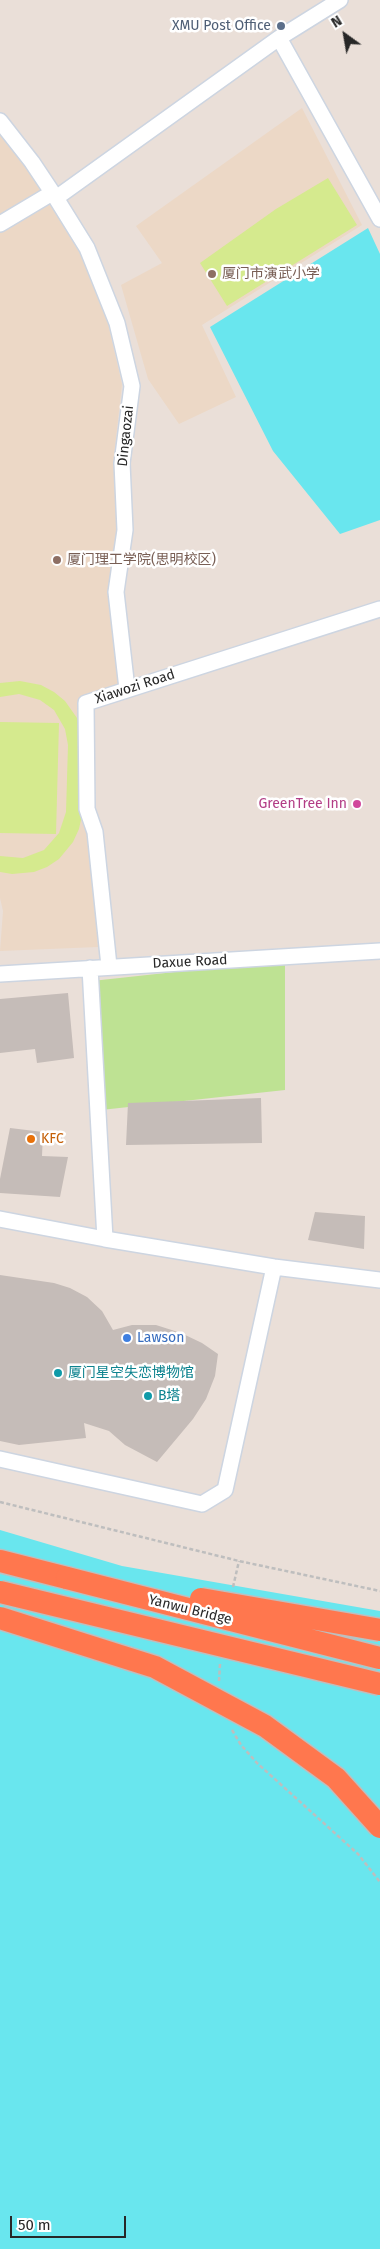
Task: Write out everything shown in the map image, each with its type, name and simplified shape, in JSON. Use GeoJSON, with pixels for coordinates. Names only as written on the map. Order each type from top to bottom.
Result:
{"type":"FeatureCollection","features":[{"type":"Feature","properties":{"kind":"highway","name":"Yanwu Bridge"},"geometry":{"type":"LineString","coordinates":[[0,1561],[380,1658]]}},
{"type":"Feature","properties":{"kind":"highway"},"geometry":{"type":"LineString","coordinates":[[66,1578],[380,1630]]}},
{"type":"Feature","properties":{"kind":"highway","name":"Yanwu Bridge"},"geometry":{"type":"LineString","coordinates":[[0,1592],[380,1684]]}},
{"type":"Feature","properties":{"kind":"highway"},"geometry":{"type":"LineString","coordinates":[[0,1618],[155,1667],[265,1726],[336,1778],[380,1827]]}},
{"type":"Feature","properties":{"kind":"street"},"geometry":{"type":"LineString","coordinates":[[0,224],[54,195],[278,38],[340,0]]}},
{"type":"Feature","properties":{"kind":"street"},"geometry":{"type":"LineString","coordinates":[[278,38],[380,219]]}},
{"type":"Feature","properties":{"kind":"street","name":"Dingaozai"},"geometry":{"type":"LineString","coordinates":[[0,121],[32,162],[90,256],[117,323],[132,386],[122,463],[125,530],[116,592],[127,689]]}},
{"type":"Feature","properties":{"kind":"street","name":"Xiawozi Road"},"geometry":{"type":"LineString","coordinates":[[109,966],[95,832],[87,809],[86,703],[380,609]]}},
{"type":"Feature","properties":{"kind":"street","name":"Daxue Road"},"geometry":{"type":"LineString","coordinates":[[0,974],[380,951]]}},
{"type":"Feature","properties":{"kind":"street"},"geometry":{"type":"LineString","coordinates":[[90,968],[106,1240]]}},
{"type":"Feature","properties":{"kind":"street"},"geometry":{"type":"LineString","coordinates":[[0,1219],[106,1240],[274,1267],[380,1280]]}},
{"type":"Feature","properties":{"kind":"street"},"geometry":{"type":"LineString","coordinates":[[0,1460],[202,1504],[224,1490],[274,1267]]}},
{"type":"Feature","properties":{"kind":"path"},"geometry":{"type":"LineString","coordinates":[[0,1502],[238,1561],[380,1591]]}},
{"type":"Feature","properties":{"kind":"shaded area","name":"厦门市演武小学"},"geometry":{"type":"Polygon","coordinates":[[[302,108],[362,225],[202,325],[236,397],[179,424],[148,379],[121,285],[162,263],[136,226],[302,108]]]}},
{"type":"Feature","properties":{"kind":"shaded area","name":"厦门理工学院(思明校区)"},"geometry":{"type":"Polygon","coordinates":[[[0,134],[29,170],[80,253],[108,323],[122,384],[114,456],[119,530],[109,590],[124,676],[118,690],[83,695],[85,814],[89,836],[98,947],[0,951],[3,911],[0,898],[0,134]]]}},
{"type":"Feature","properties":{"kind":"green space"},"geometry":{"type":"Polygon","coordinates":[[[328,178],[357,225],[227,306],[200,263],[276,209],[328,178]]]}},
{"type":"Feature","properties":{"kind":"green space"},"geometry":{"type":"Polygon","coordinates":[[[20,681],[41,685],[54,692],[65,701],[77,718],[80,725],[82,815],[79,829],[73,842],[59,859],[47,867],[34,872],[12,874],[0,872],[0,856],[23,858],[44,850],[59,833],[66,812],[68,745],[65,729],[54,710],[40,700],[19,694],[0,697],[0,683],[20,681]]]}},
{"type":"Feature","properties":{"kind":"green space"},"geometry":{"type":"Polygon","coordinates":[[[0,722],[59,723],[56,834],[0,833],[0,722]]]}},
{"type":"Feature","properties":{"kind":"green space"},"geometry":{"type":"Polygon","coordinates":[[[285,960],[285,1090],[101,1110],[92,981],[285,960]]]}},
{"type":"Feature","properties":{"kind":"water"},"geometry":{"type":"Polygon","coordinates":[[[368,228],[380,254],[380,520],[340,534],[273,451],[210,327],[368,228]]]}},
{"type":"Feature","properties":{"kind":"water"},"geometry":{"type":"Polygon","coordinates":[[[0,1530],[122,1566],[380,1611],[380,2249],[0,2249],[0,1530]]]}},
{"type":"Feature","properties":{"kind":"building"},"geometry":{"type":"Polygon","coordinates":[[[68,993],[74,1058],[37,1063],[35,1049],[0,1053],[0,999],[68,993]]]}},
{"type":"Feature","properties":{"kind":"building"},"geometry":{"type":"Polygon","coordinates":[[[261,1098],[262,1143],[126,1145],[128,1103],[261,1098]]]}},
{"type":"Feature","properties":{"kind":"building"},"geometry":{"type":"Polygon","coordinates":[[[10,1128],[43,1132],[42,1156],[68,1157],[60,1197],[0,1193],[0,1179],[10,1128]]]}},
{"type":"Feature","properties":{"kind":"building"},"geometry":{"type":"Polygon","coordinates":[[[315,1212],[365,1216],[364,1249],[308,1240],[315,1212]]]}},
{"type":"Feature","properties":{"kind":"building"},"geometry":{"type":"Polygon","coordinates":[[[0,1275],[54,1283],[70,1288],[87,1297],[102,1311],[113,1330],[132,1325],[156,1325],[181,1333],[202,1343],[218,1354],[215,1376],[206,1399],[193,1419],[157,1462],[125,1445],[109,1431],[84,1423],[86,1438],[19,1445],[0,1441],[0,1275]]]}},
{"type":"Feature","properties":{"kind":"place","name":"XMU Post Office"},"geometry":{"type":"Point","coordinates":[281,26]}},
{"type":"Feature","properties":{"kind":"place","name":"厦门市演武小学"},"geometry":{"type":"Point","coordinates":[212,274]}},
{"type":"Feature","properties":{"kind":"place","name":"厦门理工学院(思明校区)"},"geometry":{"type":"Point","coordinates":[57,560]}},
{"type":"Feature","properties":{"kind":"place","name":"GreenTree Inn"},"geometry":{"type":"Point","coordinates":[357,804]}},
{"type":"Feature","properties":{"kind":"place","name":"KFC"},"geometry":{"type":"Point","coordinates":[31,1139]}},
{"type":"Feature","properties":{"kind":"place","name":"Lawson"},"geometry":{"type":"Point","coordinates":[127,1338]}},
{"type":"Feature","properties":{"kind":"place","name":"厦门星空失恋博物馆"},"geometry":{"type":"Point","coordinates":[58,1373]}},
{"type":"Feature","properties":{"kind":"place","name":"B塔"},"geometry":{"type":"Point","coordinates":[148,1396]}}]}
